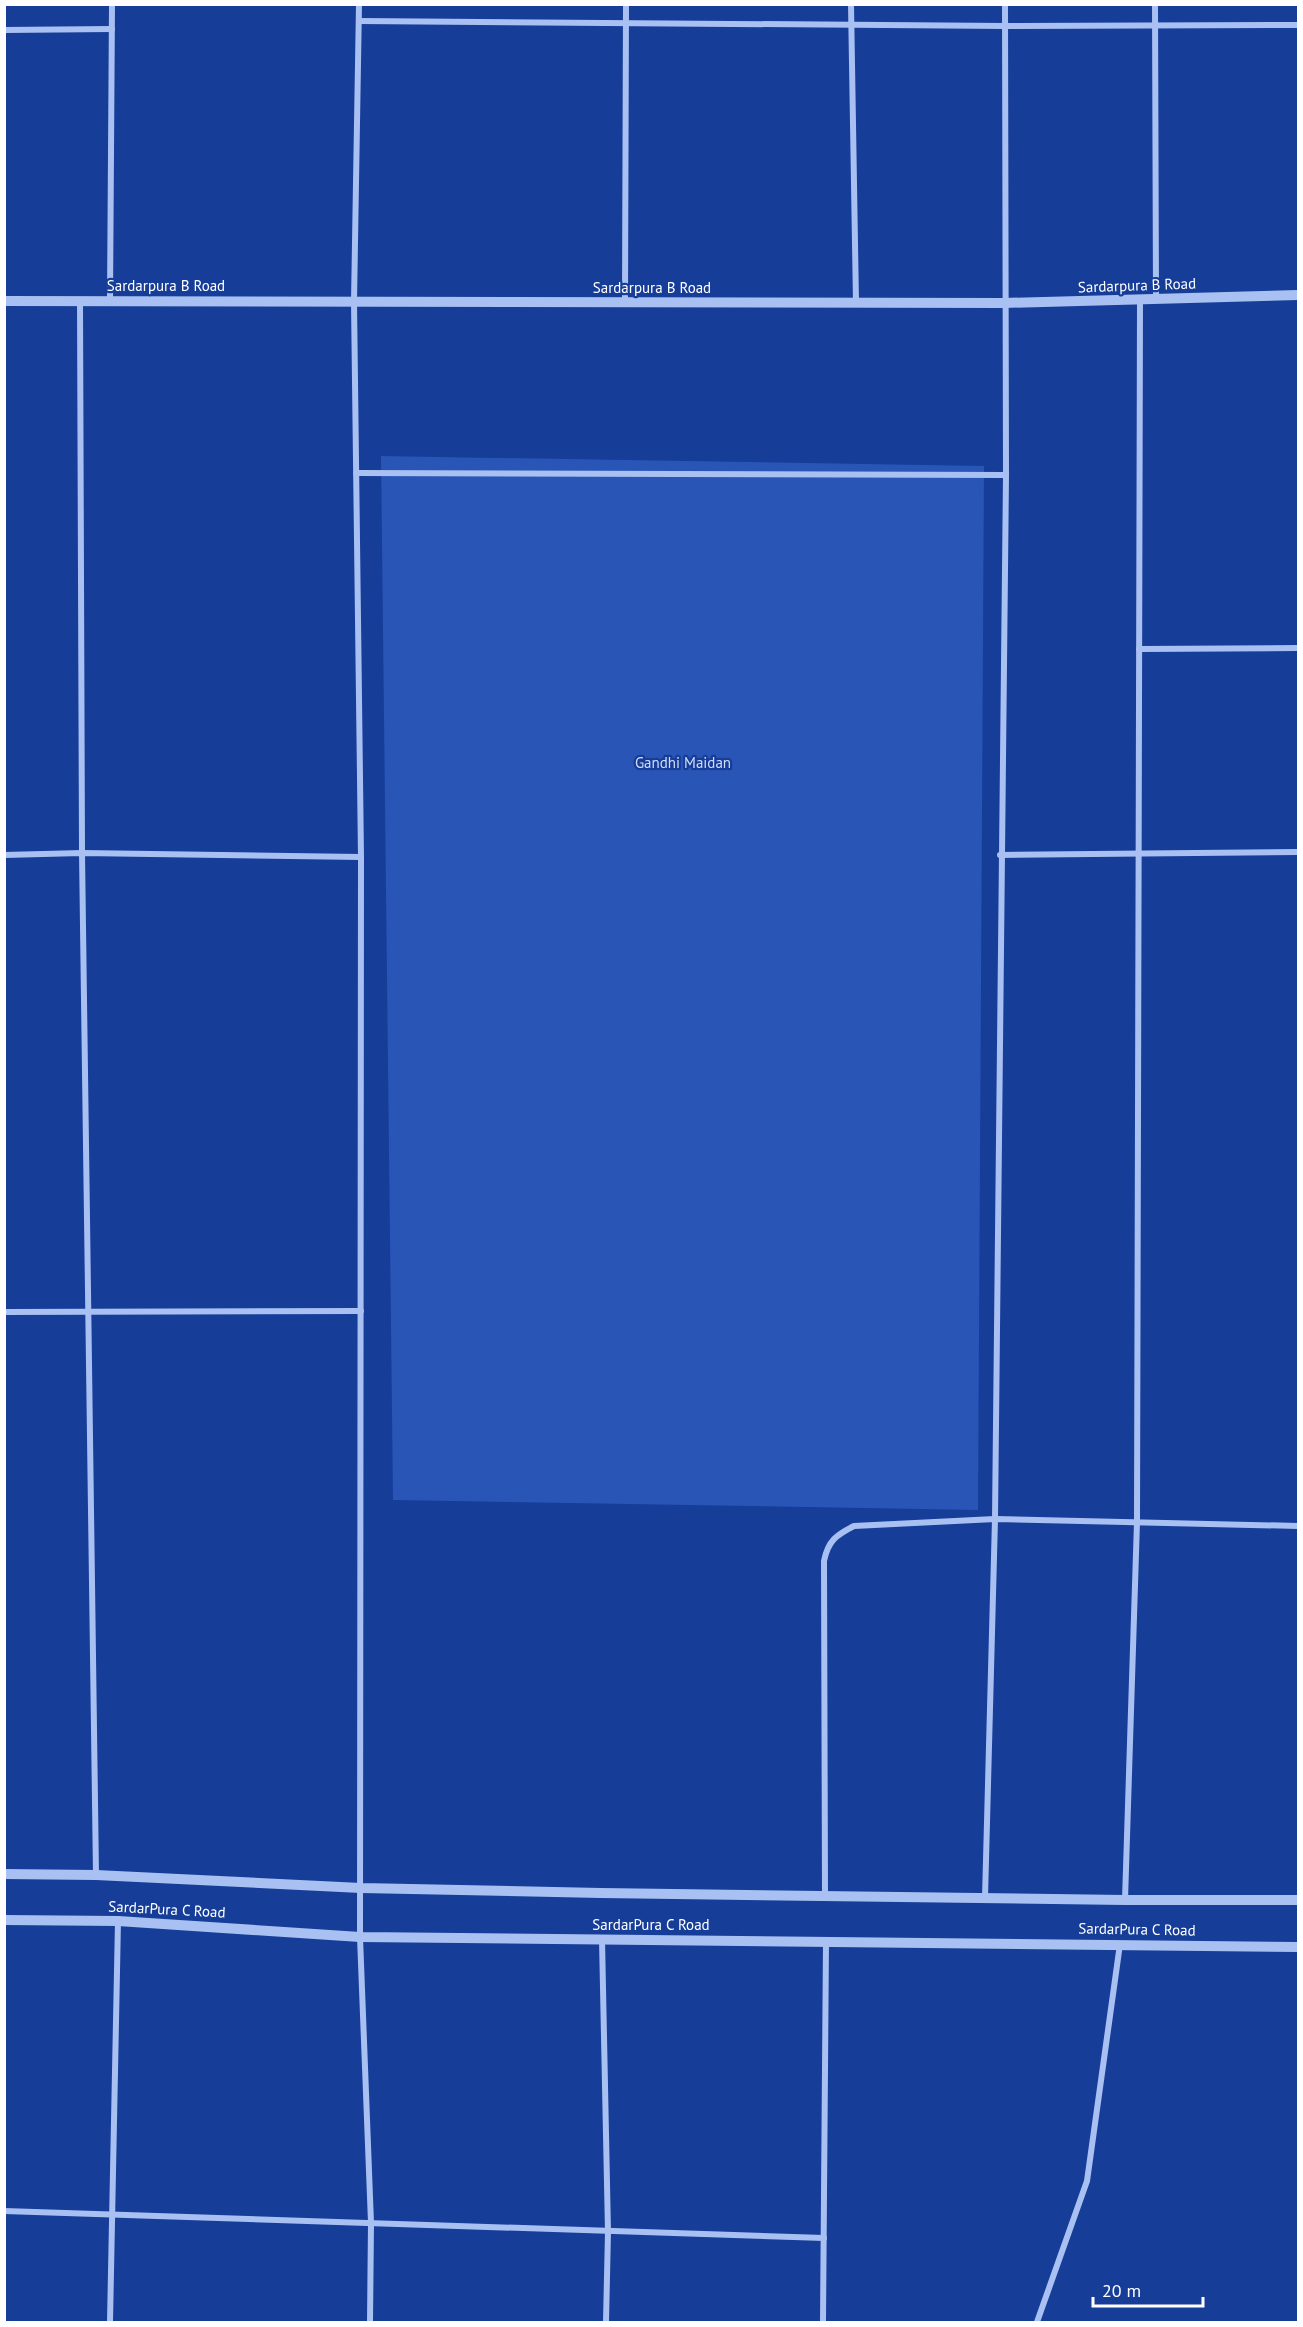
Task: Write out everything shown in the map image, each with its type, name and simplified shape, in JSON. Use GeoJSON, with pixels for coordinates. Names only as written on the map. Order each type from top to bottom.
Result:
{"type":"FeatureCollection","features":[{"type":"Feature","properties":{"kind":"street"},"geometry":{"type":"LineString","coordinates":[[110,300],[112,4]]}},
{"type":"Feature","properties":{"kind":"street"},"geometry":{"type":"LineString","coordinates":[[359,4],[354,302],[361,857],[360,1936],[371,2223],[370,2322]]}},
{"type":"Feature","properties":{"kind":"street"},"geometry":{"type":"LineString","coordinates":[[625,302],[626,4]]}},
{"type":"Feature","properties":{"kind":"street"},"geometry":{"type":"LineString","coordinates":[[851,4],[856,303]]}},
{"type":"Feature","properties":{"kind":"street"},"geometry":{"type":"LineString","coordinates":[[985,1899],[995,1519],[1005,475],[1005,4]]}},
{"type":"Feature","properties":{"kind":"street"},"geometry":{"type":"LineString","coordinates":[[1155,4],[1156,299]]}},
{"type":"Feature","properties":{"kind":"street"},"geometry":{"type":"LineString","coordinates":[[359,21],[1005,26],[1299,25]]}},
{"type":"Feature","properties":{"kind":"street"},"geometry":{"type":"LineString","coordinates":[[4,30],[112,29]]}},
{"type":"Feature","properties":{"kind":"street","name":"Sardarpura B Road"},"geometry":{"type":"LineString","coordinates":[[4,301],[1004,303],[1299,295]]}},
{"type":"Feature","properties":{"kind":"street"},"geometry":{"type":"LineString","coordinates":[[80,300],[82,853],[96,1875]]}},
{"type":"Feature","properties":{"kind":"street"},"geometry":{"type":"LineString","coordinates":[[1125,1900],[1137,1522],[1140,300]]}},
{"type":"Feature","properties":{"kind":"street"},"geometry":{"type":"LineString","coordinates":[[356,473],[1005,475]]}},
{"type":"Feature","properties":{"kind":"street"},"geometry":{"type":"LineString","coordinates":[[1139,649],[1299,648]]}},
{"type":"Feature","properties":{"kind":"street"},"geometry":{"type":"LineString","coordinates":[[1000,855],[1138,856],[1299,852]]}},
{"type":"Feature","properties":{"kind":"street"},"geometry":{"type":"LineString","coordinates":[[4,855],[82,853],[361,857]]}},
{"type":"Feature","properties":{"kind":"street"},"geometry":{"type":"LineString","coordinates":[[4,1312],[361,1311]]}},
{"type":"Feature","properties":{"kind":"street"},"geometry":{"type":"LineString","coordinates":[[825,1896],[824,1561],[827,1547],[836,1534],[854,1526],[995,1519],[1299,1526]]}},
{"type":"Feature","properties":{"kind":"street","name":"SardarPura C Road"},"geometry":{"type":"LineString","coordinates":[[4,1874],[96,1875],[361,1888],[985,1899],[1299,1900]]}},
{"type":"Feature","properties":{"kind":"street","name":"SardarPura C Road"},"geometry":{"type":"LineString","coordinates":[[4,1920],[118,1921],[360,1936],[1120,1943],[1299,1947]]}},
{"type":"Feature","properties":{"kind":"street"},"geometry":{"type":"LineString","coordinates":[[110,2322],[118,1921]]}},
{"type":"Feature","properties":{"kind":"street"},"geometry":{"type":"LineString","coordinates":[[602,1939],[608,2232],[606,2322]]}},
{"type":"Feature","properties":{"kind":"street"},"geometry":{"type":"LineString","coordinates":[[823,2322],[826,1940]]}},
{"type":"Feature","properties":{"kind":"street"},"geometry":{"type":"LineString","coordinates":[[1037,2322],[1087,2181],[1120,1943]]}},
{"type":"Feature","properties":{"kind":"street"},"geometry":{"type":"LineString","coordinates":[[4,2211],[824,2238]]}},
{"type":"Feature","properties":{"kind":"green space","name":"Gandhi Maidan"},"geometry":{"type":"Polygon","coordinates":[[[381,456],[984,466],[978,1510],[393,1500],[381,456]]]}}]}
